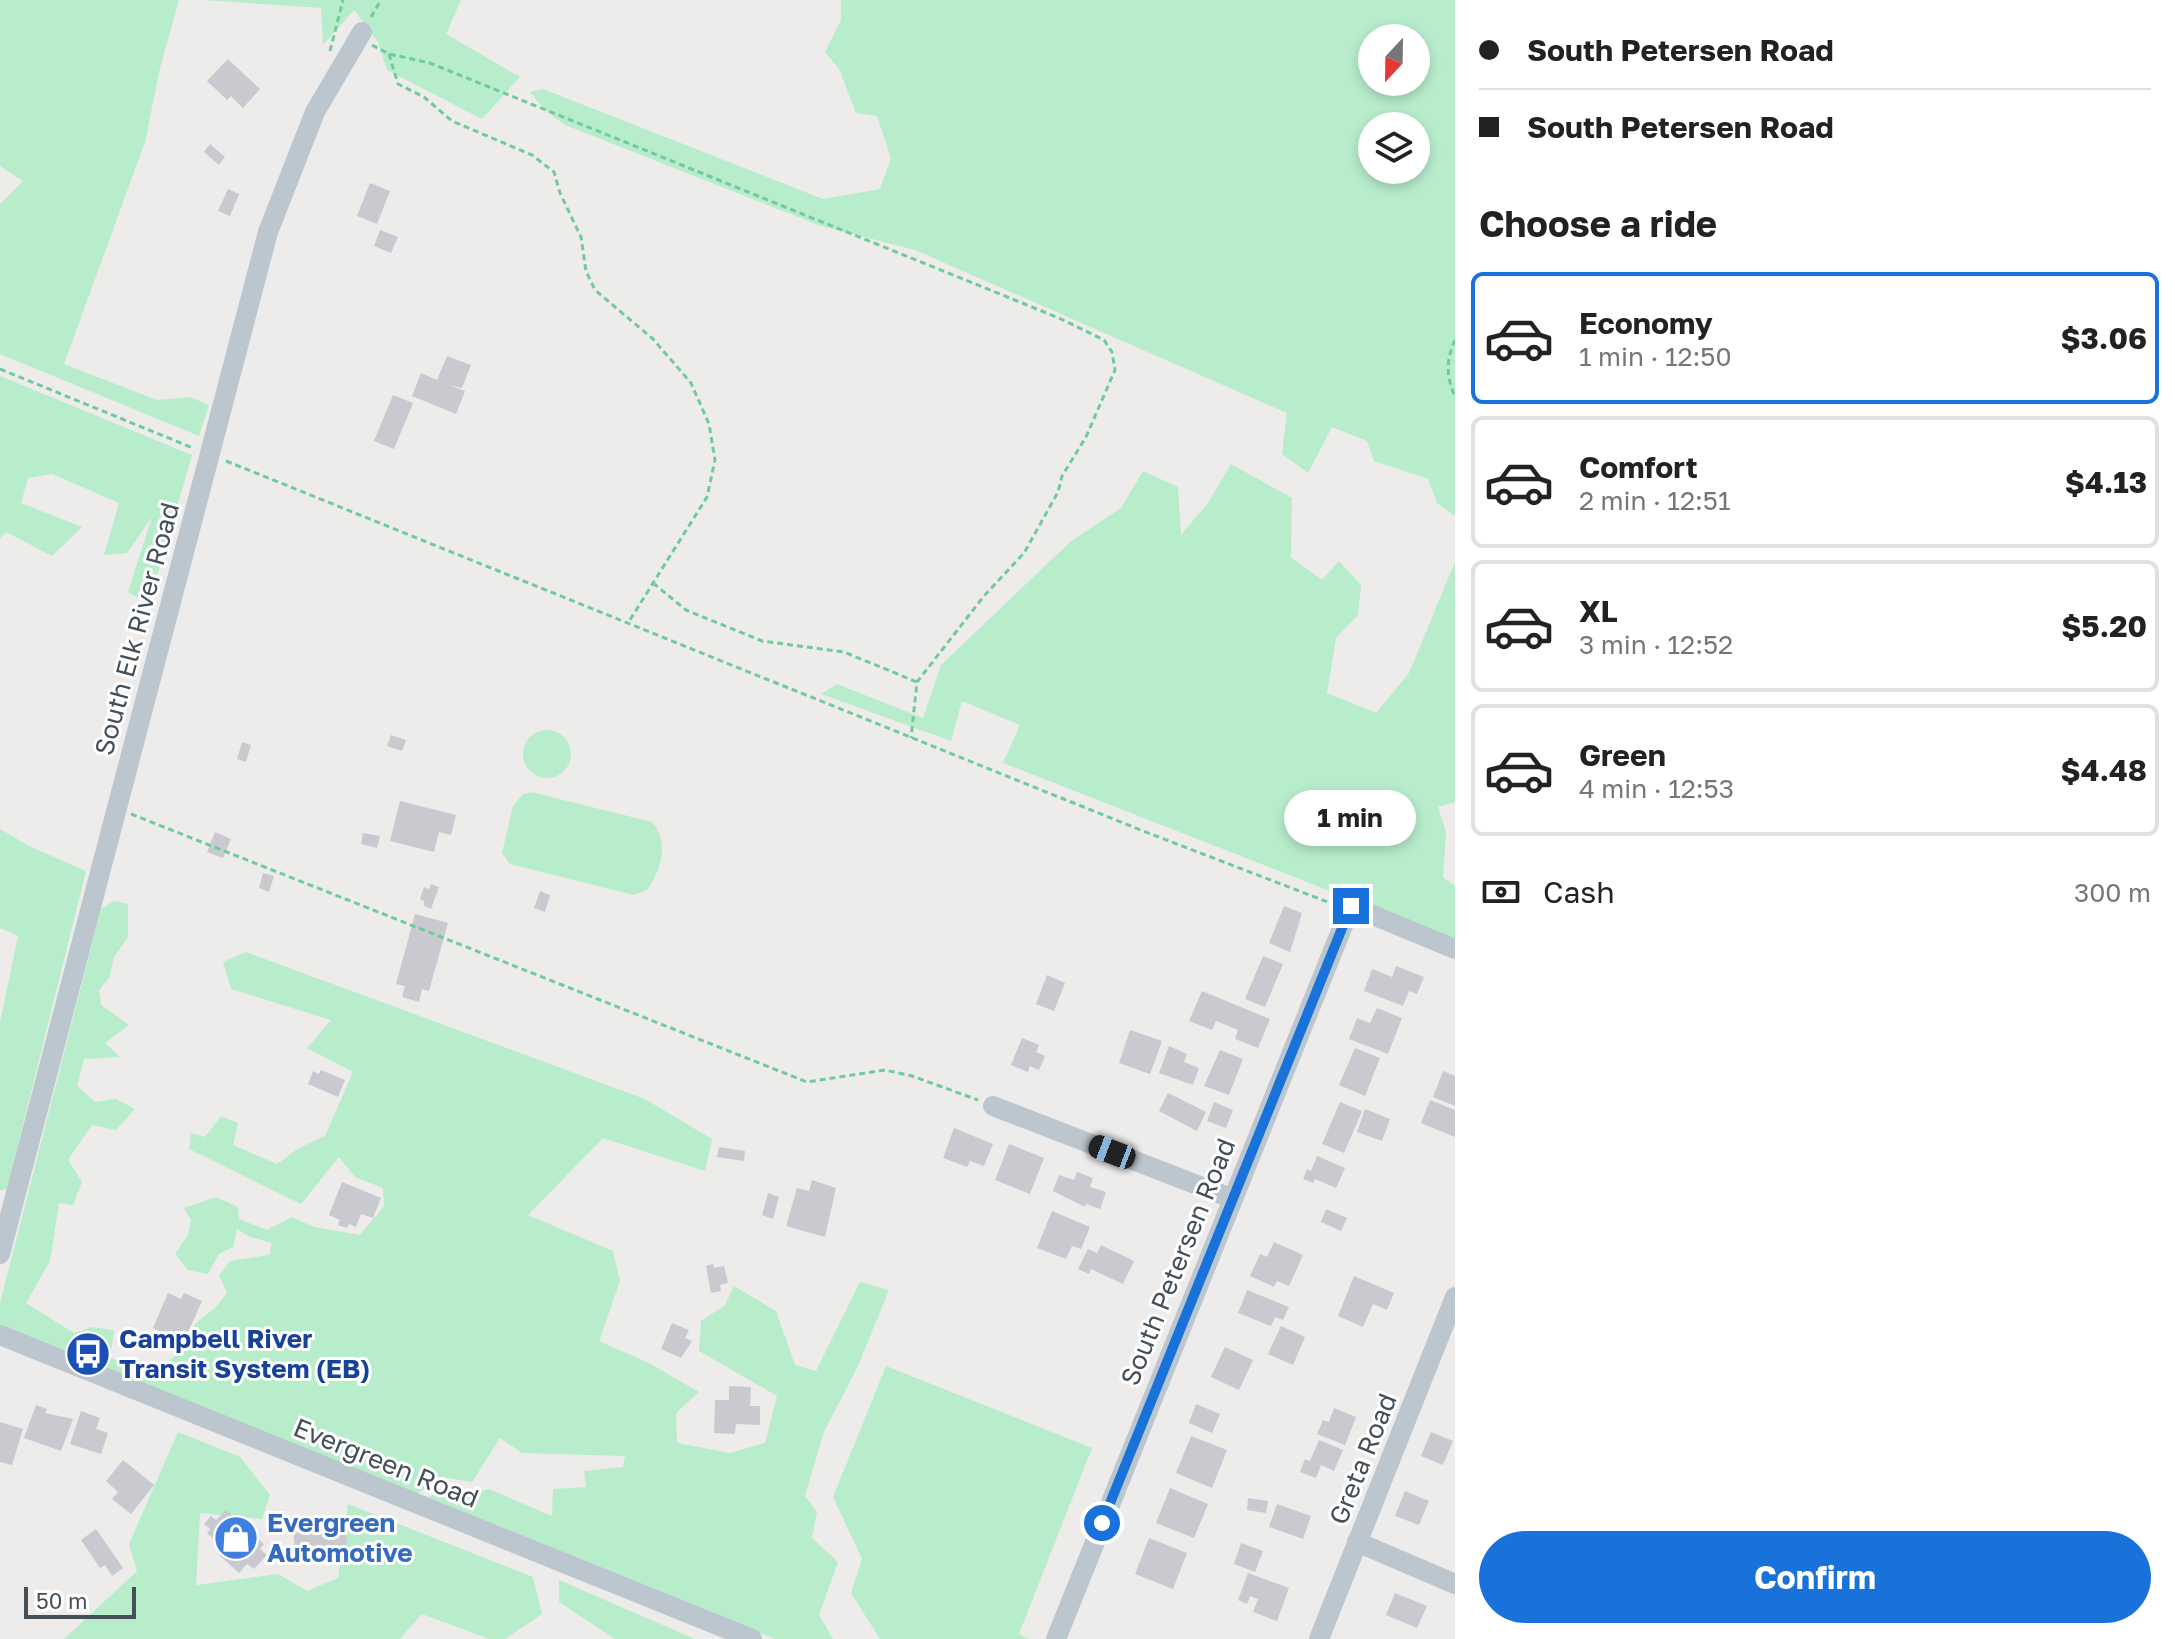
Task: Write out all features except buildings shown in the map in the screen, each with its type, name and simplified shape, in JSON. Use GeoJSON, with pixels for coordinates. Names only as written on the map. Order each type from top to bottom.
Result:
{"type":"FeatureCollection","features":[{"type":"Feature","properties":{"kind":"street","name":"South Elk River Road"},"geometry":{"type":"LineString","coordinates":[[0,1254],[268,232],[315,112],[360,36]]}},
{"type":"Feature","properties":{"kind":"street"},"geometry":{"type":"LineString","coordinates":[[1350,908],[1455,949]]}},
{"type":"Feature","properties":{"kind":"street","name":"South Petersen Road"},"geometry":{"type":"LineString","coordinates":[[1056,1639],[1350,908]]}},
{"type":"Feature","properties":{"kind":"street"},"geometry":{"type":"LineString","coordinates":[[993,1106],[1231,1198]]}},
{"type":"Feature","properties":{"kind":"street","name":"Greta Road"},"geometry":{"type":"LineString","coordinates":[[1319,1639],[1455,1297]]}},
{"type":"Feature","properties":{"kind":"street","name":"Evergreen Road"},"geometry":{"type":"LineString","coordinates":[[0,1335],[752,1639]]}},
{"type":"Feature","properties":{"kind":"street"},"geometry":{"type":"LineString","coordinates":[[1357,1542],[1455,1584]]}},
{"type":"Feature","properties":{"kind":"path"},"geometry":{"type":"LineString","coordinates":[[381,0],[360,36],[389,54],[430,63],[1059,318],[1104,340],[1112,352],[1115,370],[1086,437],[1062,476],[1058,492],[1024,553],[984,596],[917,682],[911,738]]}},
{"type":"Feature","properties":{"kind":"path"},"geometry":{"type":"LineString","coordinates":[[389,54],[398,84],[424,97],[452,121],[532,155],[554,172],[560,193],[581,237],[586,271],[595,290],[653,339],[691,383],[709,424],[715,460],[707,497],[627,623]]}},
{"type":"Feature","properties":{"kind":"path"},"geometry":{"type":"LineString","coordinates":[[1455,340],[1449,353],[1447,379],[1455,397]]}},
{"type":"Feature","properties":{"kind":"path"},"geometry":{"type":"LineString","coordinates":[[0,369],[911,738],[1350,908]]}},
{"type":"Feature","properties":{"kind":"path"},"geometry":{"type":"LineString","coordinates":[[653,583],[686,610],[762,641],[844,652],[917,682]]}},
{"type":"Feature","properties":{"kind":"path"},"geometry":{"type":"LineString","coordinates":[[117,808],[807,1082],[885,1070],[912,1076],[993,1106]]}},
{"type":"Feature","properties":{"kind":"green space"},"geometry":{"type":"Polygon","coordinates":[[[0,0],[179,0],[160,68],[145,142],[64,364],[157,400],[190,397],[209,405],[199,436],[0,354],[0,204],[23,181],[0,166],[0,0]]]}},
{"type":"Feature","properties":{"kind":"green space"},"geometry":{"type":"Polygon","coordinates":[[[203,0],[461,0],[446,34],[520,77],[482,119],[387,70],[378,42],[354,10],[323,45],[321,8],[203,0]]]}},
{"type":"Feature","properties":{"kind":"green space"},"geometry":{"type":"Polygon","coordinates":[[[841,0],[1455,0],[1455,516],[1437,503],[1428,479],[1374,461],[1367,441],[1332,427],[1308,473],[1282,454],[1287,413],[915,250],[821,226],[565,125],[545,110],[530,92],[543,89],[823,199],[880,189],[891,158],[877,116],[856,113],[839,69],[825,52],[841,20],[841,0]]]}},
{"type":"Feature","properties":{"kind":"green space"},"geometry":{"type":"Polygon","coordinates":[[[0,376],[192,455],[149,604],[128,592],[152,517],[127,553],[104,555],[119,503],[52,474],[28,478],[21,503],[82,527],[52,556],[6,532],[0,538],[0,376]]]}},
{"type":"Feature","properties":{"kind":"green space"},"geometry":{"type":"Polygon","coordinates":[[[1231,464],[1292,498],[1291,557],[1322,580],[1339,561],[1361,585],[1358,615],[1336,638],[1327,693],[1376,713],[1409,673],[1455,562],[1455,802],[1438,807],[1446,832],[1443,877],[1455,886],[1455,940],[1003,763],[1020,725],[962,701],[951,741],[821,694],[837,684],[923,718],[941,665],[1070,542],[1121,508],[1143,471],[1178,487],[1181,535],[1208,503],[1231,464]]]}},
{"type":"Feature","properties":{"kind":"green space"},"geometry":{"type":"Polygon","coordinates":[[[547,730],[564,737],[571,754],[564,771],[547,778],[530,771],[523,754],[530,737],[547,730]]]}},
{"type":"Feature","properties":{"kind":"green space"},"geometry":{"type":"Polygon","coordinates":[[[531,792],[652,822],[660,838],[662,856],[647,890],[634,895],[510,864],[502,853],[513,806],[523,794],[531,792]]]}},
{"type":"Feature","properties":{"kind":"green space"},"geometry":{"type":"Polygon","coordinates":[[[0,829],[29,846],[86,871],[7,1189],[0,1190],[0,1023],[18,936],[0,928],[0,829]]]}},
{"type":"Feature","properties":{"kind":"green space"},"geometry":{"type":"Polygon","coordinates":[[[114,901],[128,904],[128,937],[114,957],[109,978],[99,990],[101,1005],[129,1025],[105,1043],[120,1057],[84,1059],[77,1086],[95,1102],[116,1099],[135,1109],[116,1130],[92,1125],[68,1160],[82,1182],[73,1205],[59,1203],[50,1261],[26,1303],[74,1333],[92,1327],[114,1330],[110,1358],[155,1374],[189,1342],[195,1324],[217,1306],[227,1292],[219,1276],[230,1261],[269,1255],[272,1243],[250,1237],[237,1229],[233,1247],[219,1254],[208,1274],[188,1270],[175,1254],[188,1235],[191,1220],[184,1208],[216,1197],[238,1207],[239,1219],[267,1230],[292,1217],[314,1227],[360,1235],[384,1206],[383,1188],[355,1177],[339,1157],[301,1204],[189,1149],[191,1133],[205,1137],[221,1116],[238,1123],[233,1145],[277,1164],[299,1148],[325,1136],[353,1072],[307,1048],[331,1020],[231,989],[223,962],[246,952],[645,1099],[712,1139],[705,1171],[603,1138],[528,1215],[613,1251],[620,1281],[599,1341],[649,1363],[699,1392],[676,1413],[677,1443],[730,1453],[765,1443],[777,1396],[699,1351],[701,1321],[725,1305],[734,1286],[776,1311],[795,1365],[816,1371],[860,1282],[889,1290],[858,1366],[824,1432],[805,1496],[817,1512],[812,1538],[838,1562],[819,1615],[833,1639],[775,1639],[428,1497],[445,1490],[461,1495],[489,1489],[552,1516],[553,1489],[586,1487],[584,1471],[623,1467],[625,1456],[522,1453],[500,1438],[472,1482],[441,1477],[417,1494],[0,1328],[0,1303],[101,909],[114,901]]]}},
{"type":"Feature","properties":{"kind":"green space"},"geometry":{"type":"Polygon","coordinates":[[[886,1366],[1092,1448],[1019,1634],[1029,1639],[880,1639],[851,1593],[862,1559],[833,1497],[886,1366]]]}},
{"type":"Feature","properties":{"kind":"green space"},"geometry":{"type":"Polygon","coordinates":[[[178,1432],[240,1457],[270,1495],[262,1519],[200,1513],[196,1585],[278,1574],[307,1591],[338,1578],[348,1504],[533,1577],[542,1614],[505,1639],[489,1639],[422,1614],[400,1639],[64,1639],[137,1571],[129,1544],[178,1432]]]}},
{"type":"Feature","properties":{"kind":"green space"},"geometry":{"type":"Polygon","coordinates":[[[559,1580],[695,1639],[615,1639],[559,1602],[559,1580]]]}},
{"type":"Feature","properties":{"kind":"place","name":"Campbell River Transit System (EB)"},"geometry":{"type":"Point","coordinates":[88,1354]}},
{"type":"Feature","properties":{"kind":"place","name":"Evergreen Automotive"},"geometry":{"type":"Point","coordinates":[236,1538]}},
{"type":"Feature","properties":{"kind":"route"},"geometry":{"type":"LineString","coordinates":[[1102,1523],[1351,906]]}}]}
